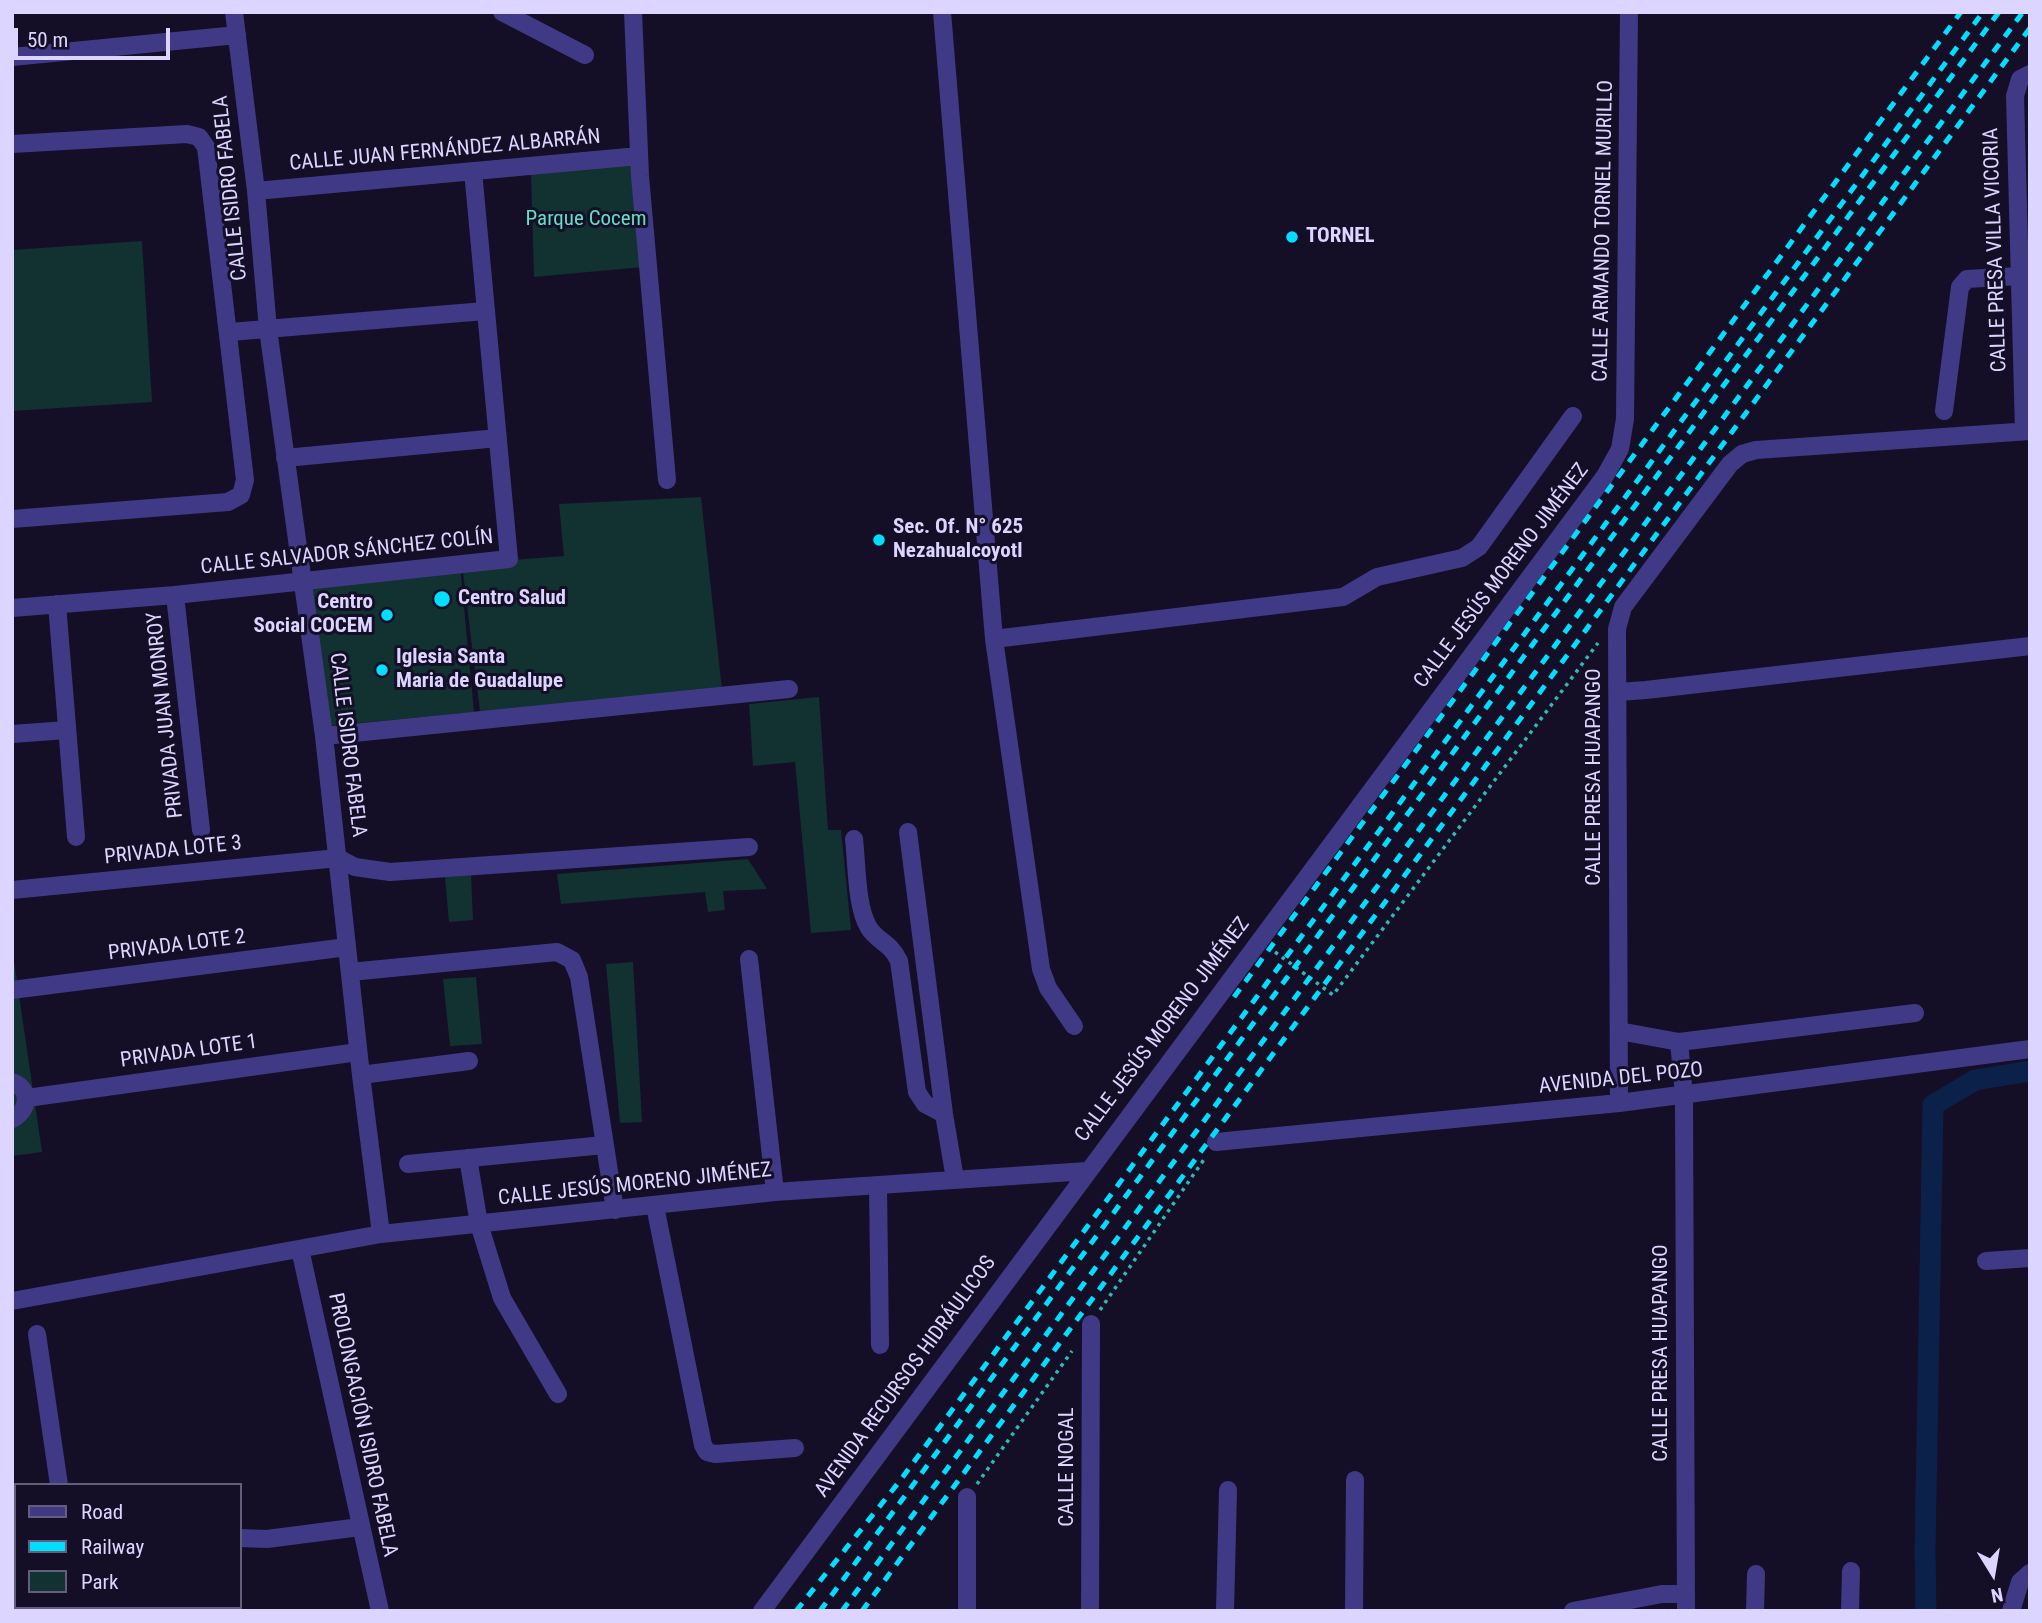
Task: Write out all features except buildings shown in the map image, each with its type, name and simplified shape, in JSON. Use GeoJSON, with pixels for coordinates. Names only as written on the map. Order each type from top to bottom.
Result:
{"type":"FeatureCollection","features":[{"type":"Feature","properties":{"kind":"street","name":"CALLE ISIDRO FABELA"},"geometry":{"type":"LineString","coordinates":[[234,12],[256,191],[268,328],[324,736],[358,1052],[381,1234]]}},
{"type":"Feature","properties":{"kind":"street"},"geometry":{"type":"LineString","coordinates":[[502,12],[585,55]]}},
{"type":"Feature","properties":{"kind":"street"},"geometry":{"type":"LineString","coordinates":[[633,12],[639,156],[667,480]]}},
{"type":"Feature","properties":{"kind":"street"},"geometry":{"type":"LineString","coordinates":[[942,12],[994,639],[1041,969],[1048,988],[1074,1026]]}},
{"type":"Feature","properties":{"kind":"street","name":"CALLE ARMANDO TORNEL MURILLO"},"geometry":{"type":"LineString","coordinates":[[1620,449],[1625,419],[1629,12]]}},
{"type":"Feature","properties":{"kind":"street"},"geometry":{"type":"LineString","coordinates":[[12,57],[237,35]]}},
{"type":"Feature","properties":{"kind":"street","name":"CALLE PRESA VILLA VICORIA"},"geometry":{"type":"LineString","coordinates":[[2027,431],[2019,276],[2015,96],[2020,79],[2030,74]]}},
{"type":"Feature","properties":{"kind":"street"},"geometry":{"type":"LineString","coordinates":[[12,144],[187,134],[199,137],[206,147],[230,332],[245,480],[241,495],[228,502],[12,519]]}},
{"type":"Feature","properties":{"kind":"street","name":"CALLE JUAN FERNÁNDEZ ALBARRÁN"},"geometry":{"type":"LineString","coordinates":[[256,191],[639,156]]}},
{"type":"Feature","properties":{"kind":"street","name":"CALLE SALVADOR SÁNCHEZ COLÍN"},"geometry":{"type":"LineString","coordinates":[[12,608],[509,559],[473,171]]}},
{"type":"Feature","properties":{"kind":"street"},"geometry":{"type":"LineString","coordinates":[[1944,411],[1960,287],[1966,279],[2019,276]]}},
{"type":"Feature","properties":{"kind":"street"},"geometry":{"type":"LineString","coordinates":[[230,332],[485,311]]}},
{"type":"Feature","properties":{"kind":"street"},"geometry":{"type":"LineString","coordinates":[[994,639],[1343,597],[1377,577],[1462,558],[1479,548],[1573,416]]}},
{"type":"Feature","properties":{"kind":"street","name":"CALLE PRESA HUAPANGO"},"geometry":{"type":"LineString","coordinates":[[1619,1103],[1618,692],[1619,618],[1623,607],[1730,464],[1742,454],[1756,450],[2027,431]]}},
{"type":"Feature","properties":{"kind":"street"},"geometry":{"type":"LineString","coordinates":[[285,458],[498,438]]}},
{"type":"Feature","properties":{"kind":"street","name":"CALLE JESÚS MORENO JIMÉNEZ"},"geometry":{"type":"LineString","coordinates":[[12,1301],[381,1234],[775,1192],[1087,1171],[1605,476],[1620,449]]}},
{"type":"Feature","properties":{"kind":"street","name":"PRIVADA JUAN MONROY"},"geometry":{"type":"LineString","coordinates":[[175,594],[201,830]]}},
{"type":"Feature","properties":{"kind":"street"},"geometry":{"type":"LineString","coordinates":[[57,604],[76,837]]}},
{"type":"Feature","properties":{"kind":"street"},"geometry":{"type":"LineString","coordinates":[[1618,692],[2030,646]]}},
{"type":"Feature","properties":{"kind":"street"},"geometry":{"type":"LineString","coordinates":[[324,736],[789,689]]}},
{"type":"Feature","properties":{"kind":"street"},"geometry":{"type":"LineString","coordinates":[[12,734],[67,730]]}},
{"type":"Feature","properties":{"kind":"street"},"geometry":{"type":"LineString","coordinates":[[908,832],[944,1114],[955,1179]]}},
{"type":"Feature","properties":{"kind":"street"},"geometry":{"type":"LineString","coordinates":[[854,839],[863,917],[871,932],[893,948],[899,961],[917,1092],[925,1104],[944,1114]]}},
{"type":"Feature","properties":{"kind":"street"},"geometry":{"type":"LineString","coordinates":[[338,858],[355,867],[390,872],[749,848]]}},
{"type":"Feature","properties":{"kind":"street","name":"PRIVADA LOTE 3"},"geometry":{"type":"LineString","coordinates":[[12,890],[338,858]]}},
{"type":"Feature","properties":{"kind":"street","name":"PRIVADA LOTE 2"},"geometry":{"type":"LineString","coordinates":[[12,1000],[12,992],[347,947]]}},
{"type":"Feature","properties":{"kind":"street"},"geometry":{"type":"LineString","coordinates":[[350,972],[557,953],[572,960],[579,977],[615,1210]]}},
{"type":"Feature","properties":{"kind":"street"},"geometry":{"type":"LineString","coordinates":[[749,960],[775,1192]]}},
{"type":"Feature","properties":{"kind":"street"},"geometry":{"type":"LineString","coordinates":[[1619,1031],[1679,1042],[1915,1013]]}},
{"type":"Feature","properties":{"kind":"street","name":"CALLE PRESA HUAPANGO"},"geometry":{"type":"LineString","coordinates":[[1679,1042],[1684,1095],[1686,1602]]}},
{"type":"Feature","properties":{"kind":"street","name":"AVENIDA DEL POZO"},"geometry":{"type":"LineString","coordinates":[[1216,1142],[1619,1103],[2030,1049]]}},
{"type":"Feature","properties":{"kind":"street","name":"PRIVADA LOTE 1"},"geometry":{"type":"LineString","coordinates":[[27,1098],[358,1052]]}},
{"type":"Feature","properties":{"kind":"street"},"geometry":{"type":"LineString","coordinates":[[361,1075],[469,1061]]}},
{"type":"Feature","properties":{"kind":"street"},"geometry":{"type":"LineString","coordinates":[[12,1082],[24,1090],[27,1098],[26,1107],[12,1119]]}},
{"type":"Feature","properties":{"kind":"street"},"geometry":{"type":"LineString","coordinates":[[408,1164],[604,1145]]}},
{"type":"Feature","properties":{"kind":"street"},"geometry":{"type":"LineString","coordinates":[[468,1158],[479,1224],[502,1298],[558,1394]]}},
{"type":"Feature","properties":{"kind":"street","name":"AVENIDA RECURSOS HIDRÁULICOS"},"geometry":{"type":"LineString","coordinates":[[762,1611],[1087,1171]]}},
{"type":"Feature","properties":{"kind":"street"},"geometry":{"type":"LineString","coordinates":[[878,1185],[880,1345]]}},
{"type":"Feature","properties":{"kind":"street"},"geometry":{"type":"LineString","coordinates":[[655,1206],[703,1445],[707,1452],[715,1454],[795,1448]]}},
{"type":"Feature","properties":{"kind":"street","name":"PROLONGACIÓN ISIDRO FABELA"},"geometry":{"type":"LineString","coordinates":[[300,1249],[380,1611]]}},
{"type":"Feature","properties":{"kind":"street"},"geometry":{"type":"LineString","coordinates":[[1986,1261],[2030,1258]]}},
{"type":"Feature","properties":{"kind":"street"},"geometry":{"type":"LineString","coordinates":[[12,1286],[33,1297]]}},
{"type":"Feature","properties":{"kind":"street","name":"CALLE NOGAL"},"geometry":{"type":"LineString","coordinates":[[1090,1611],[1091,1324]]}},
{"type":"Feature","properties":{"kind":"street"},"geometry":{"type":"LineString","coordinates":[[37,1334],[59,1483]]}},
{"type":"Feature","properties":{"kind":"street"},"geometry":{"type":"LineString","coordinates":[[1354,1611],[1355,1480]]}},
{"type":"Feature","properties":{"kind":"street"},"geometry":{"type":"LineString","coordinates":[[1225,1611],[1228,1490]]}},
{"type":"Feature","properties":{"kind":"street"},"geometry":{"type":"LineString","coordinates":[[967,1497],[967,1611]]}},
{"type":"Feature","properties":{"kind":"street"},"geometry":{"type":"LineString","coordinates":[[242,1538],[267,1539],[360,1527]]}},
{"type":"Feature","properties":{"kind":"street"},"geometry":{"type":"LineString","coordinates":[[1850,1611],[1851,1571]]}},
{"type":"Feature","properties":{"kind":"street"},"geometry":{"type":"LineString","coordinates":[[2011,1611],[2020,1582],[2030,1573]]}},
{"type":"Feature","properties":{"kind":"street"},"geometry":{"type":"LineString","coordinates":[[1755,1611],[1756,1574]]}},
{"type":"Feature","properties":{"kind":"street"},"geometry":{"type":"LineString","coordinates":[[1573,1611],[1661,1594],[1686,1602]]}},
{"type":"Feature","properties":{"kind":"path"},"geometry":{"type":"LineString","coordinates":[[1268,947],[1333,995],[1578,668]]}},
{"type":"Feature","properties":{"kind":"green space","name":"Parque Cocem"},"geometry":{"type":"Polygon","coordinates":[[[634,165],[643,267],[534,277],[531,172],[634,165]]]}},
{"type":"Feature","properties":{"kind":"green space"},"geometry":{"type":"Polygon","coordinates":[[[142,241],[152,402],[12,411],[12,250],[142,241]]]}},
{"type":"Feature","properties":{"kind":"green space"},"geometry":{"type":"Polygon","coordinates":[[[701,497],[722,690],[480,712],[462,564],[564,556],[559,504],[701,497]]]}},
{"type":"Feature","properties":{"kind":"green space"},"geometry":{"type":"Polygon","coordinates":[[[460,565],[474,712],[318,727],[299,576],[460,565]]]}},
{"type":"Feature","properties":{"kind":"green space"},"geometry":{"type":"Polygon","coordinates":[[[819,697],[828,830],[841,830],[851,930],[811,933],[795,762],[753,766],[749,704],[819,697]]]}},
{"type":"Feature","properties":{"kind":"green space"},"geometry":{"type":"Polygon","coordinates":[[[748,859],[767,889],[723,891],[725,910],[708,912],[705,892],[561,904],[557,874],[748,859]]]}},
{"type":"Feature","properties":{"kind":"green space"},"geometry":{"type":"Polygon","coordinates":[[[471,875],[473,920],[449,922],[445,877],[471,875]]]}},
{"type":"Feature","properties":{"kind":"green space"},"geometry":{"type":"Polygon","coordinates":[[[12,947],[42,1152],[12,1156],[12,947]]]}},
{"type":"Feature","properties":{"kind":"green space"},"geometry":{"type":"Polygon","coordinates":[[[633,962],[642,1122],[620,1123],[606,964],[633,962]]]}},
{"type":"Feature","properties":{"kind":"green space"},"geometry":{"type":"Polygon","coordinates":[[[476,977],[482,1044],[450,1046],[443,979],[476,977]]]}},
{"type":"Feature","properties":{"kind":"waterway"},"geometry":{"type":"LineString","coordinates":[[1926,1611],[1933,1105],[1975,1080],[2030,1071]]}},
{"type":"Feature","properties":{"kind":"railway"},"geometry":{"type":"LineString","coordinates":[[1234,997],[1961,12]]}},
{"type":"Feature","properties":{"kind":"railway"},"geometry":{"type":"LineString","coordinates":[[796,1611],[899,1482],[1983,12]]}},
{"type":"Feature","properties":{"kind":"railway"},"geometry":{"type":"LineString","coordinates":[[820,1611],[1999,12]]}},
{"type":"Feature","properties":{"kind":"railway"},"geometry":{"type":"LineString","coordinates":[[842,1611],[2023,12]]}},
{"type":"Feature","properties":{"kind":"railway"},"geometry":{"type":"LineString","coordinates":[[862,1611],[2030,28]]}},
{"type":"Feature","properties":{"kind":"place","name":"TORNEL"},"geometry":{"type":"Point","coordinates":[1292,237]}},
{"type":"Feature","properties":{"kind":"place","name":"Sec. Of. N° 625 Nezahualcoyotl"},"geometry":{"type":"Point","coordinates":[879,540]}},
{"type":"Feature","properties":{"kind":"place","name":"Centro Salud"},"geometry":{"type":"Point","coordinates":[442,599]}},
{"type":"Feature","properties":{"kind":"place","name":"Centro Social COCEM"},"geometry":{"type":"Point","coordinates":[387,615]}},
{"type":"Feature","properties":{"kind":"place","name":"Iglesia Santa Maria de Guadalupe"},"geometry":{"type":"Point","coordinates":[382,670]}}]}
